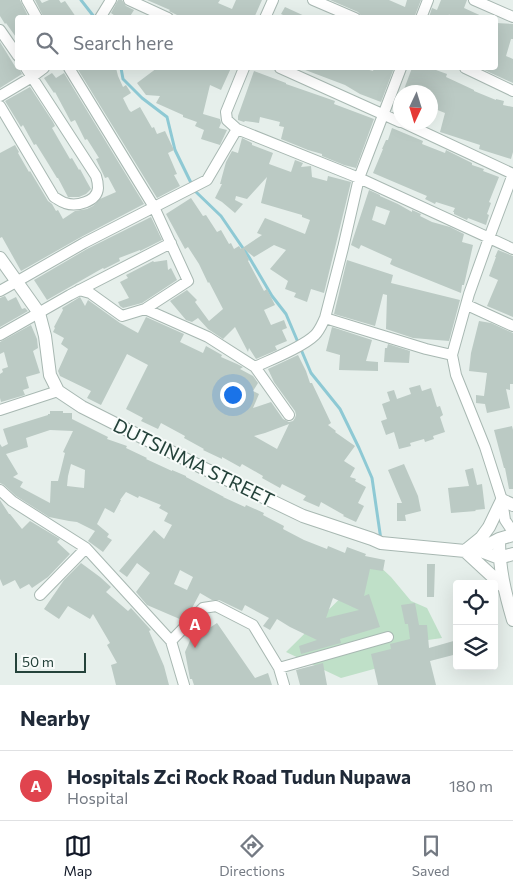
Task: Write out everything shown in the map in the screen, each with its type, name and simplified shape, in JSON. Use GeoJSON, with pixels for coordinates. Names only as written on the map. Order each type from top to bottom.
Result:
{"type":"FeatureCollection","features":[{"type":"Feature","properties":{"kind":"street"},"geometry":{"type":"LineString","coordinates":[[27,0],[35,15]]}},
{"type":"Feature","properties":{"kind":"street"},"geometry":{"type":"LineString","coordinates":[[102,15],[111,0]]}},
{"type":"Feature","properties":{"kind":"street"},"geometry":{"type":"LineString","coordinates":[[129,0],[162,15]]}},
{"type":"Feature","properties":{"kind":"street"},"geometry":{"type":"LineString","coordinates":[[266,15],[273,0]]}},
{"type":"Feature","properties":{"kind":"street"},"geometry":{"type":"LineString","coordinates":[[312,0],[347,15]]}},
{"type":"Feature","properties":{"kind":"street"},"geometry":{"type":"LineString","coordinates":[[421,15],[428,0]]}},
{"type":"Feature","properties":{"kind":"street"},"geometry":{"type":"LineString","coordinates":[[474,0],[513,18]]}},
{"type":"Feature","properties":{"kind":"street"},"geometry":{"type":"LineString","coordinates":[[0,30],[15,52]]}},
{"type":"Feature","properties":{"kind":"street"},"geometry":{"type":"LineString","coordinates":[[0,106],[54,197],[64,203],[74,204],[85,203],[95,196],[98,188],[96,176],[27,70]]}},
{"type":"Feature","properties":{"kind":"street"},"geometry":{"type":"LineString","coordinates":[[0,96],[41,70]]}},
{"type":"Feature","properties":{"kind":"street"},"geometry":{"type":"LineString","coordinates":[[70,70],[154,207],[188,281],[145,309],[122,316],[90,293],[79,290]]}},
{"type":"Feature","properties":{"kind":"street"},"geometry":{"type":"LineString","coordinates":[[243,70],[226,112],[227,120],[237,129],[360,178],[513,249]]}},
{"type":"Feature","properties":{"kind":"street"},"geometry":{"type":"LineString","coordinates":[[285,70],[393,118]]}},
{"type":"Feature","properties":{"kind":"street"},"geometry":{"type":"LineString","coordinates":[[255,367],[305,342],[321,328],[360,178],[400,70]]}},
{"type":"Feature","properties":{"kind":"street"},"geometry":{"type":"LineString","coordinates":[[469,70],[513,91]]}},
{"type":"Feature","properties":{"kind":"street"},"geometry":{"type":"LineString","coordinates":[[0,291],[84,242],[207,180],[237,129]]}},
{"type":"Feature","properties":{"kind":"street"},"geometry":{"type":"LineString","coordinates":[[418,130],[513,174],[469,294],[452,355],[456,375],[508,502],[499,539],[499,558],[504,587],[513,620]]}},
{"type":"Feature","properties":{"kind":"street"},"geometry":{"type":"LineString","coordinates":[[0,335],[79,290],[171,243]]}},
{"type":"Feature","properties":{"kind":"street"},"geometry":{"type":"LineString","coordinates":[[0,258],[39,313],[45,336],[50,375],[58,391],[0,410]]}},
{"type":"Feature","properties":{"kind":"street"},"geometry":{"type":"LineString","coordinates":[[467,305],[513,326]]}},
{"type":"Feature","properties":{"kind":"street"},"geometry":{"type":"LineString","coordinates":[[145,309],[208,337],[255,367],[289,415]]}},
{"type":"Feature","properties":{"kind":"street"},"geometry":{"type":"LineString","coordinates":[[324,318],[452,355]]}},
{"type":"Feature","properties":{"kind":"street","name":"DUTSINMA STREET"},"geometry":{"type":"LineString","coordinates":[[58,391],[82,407],[303,516],[382,543],[472,550],[499,558]]}},
{"type":"Feature","properties":{"kind":"street"},"geometry":{"type":"LineString","coordinates":[[0,490],[12,501],[86,548],[171,641],[184,685]]}},
{"type":"Feature","properties":{"kind":"street"},"geometry":{"type":"LineString","coordinates":[[472,550],[508,502]]}},
{"type":"Feature","properties":{"kind":"street"},"geometry":{"type":"LineString","coordinates":[[472,550],[513,533],[505,520]]}},
{"type":"Feature","properties":{"kind":"street"},"geometry":{"type":"LineString","coordinates":[[40,595],[86,548]]}},
{"type":"Feature","properties":{"kind":"street"},"geometry":{"type":"LineString","coordinates":[[472,550],[504,587]]}},
{"type":"Feature","properties":{"kind":"street"},"geometry":{"type":"LineString","coordinates":[[499,558],[513,554]]}},
{"type":"Feature","properties":{"kind":"street"},"geometry":{"type":"LineString","coordinates":[[171,641],[202,608],[216,606],[253,625],[280,668],[284,685]]}},
{"type":"Feature","properties":{"kind":"street"},"geometry":{"type":"LineString","coordinates":[[280,668],[388,637]]}},
{"type":"Feature","properties":{"kind":"green space"},"geometry":{"type":"Polygon","coordinates":[[[376,563],[391,577],[411,601],[427,608],[442,638],[428,640],[403,661],[341,678],[286,652],[376,563]]]}},
{"type":"Feature","properties":{"kind":"building"},"geometry":{"type":"Polygon","coordinates":[[[0,0],[20,0],[28,15],[15,15],[15,36],[0,16],[0,0]]]}},
{"type":"Feature","properties":{"kind":"building"},"geometry":{"type":"Polygon","coordinates":[[[35,0],[40,0],[42,3],[49,0],[59,0],[61,3],[65,1],[75,15],[42,15],[35,0]]]}},
{"type":"Feature","properties":{"kind":"building"},"geometry":{"type":"Polygon","coordinates":[[[118,0],[122,0],[126,6],[134,10],[131,15],[114,15],[111,13],[118,0]]]}},
{"type":"Feature","properties":{"kind":"building"},"geometry":{"type":"Polygon","coordinates":[[[147,0],[220,0],[218,3],[232,9],[236,0],[262,0],[255,15],[177,15],[147,0]]]}},
{"type":"Feature","properties":{"kind":"building"},"geometry":{"type":"Polygon","coordinates":[[[330,0],[389,0],[405,7],[407,0],[421,0],[415,15],[360,15],[358,12],[330,0]]]}},
{"type":"Feature","properties":{"kind":"building"},"geometry":{"type":"Polygon","coordinates":[[[441,0],[467,0],[464,8],[479,15],[430,15],[432,8],[437,10],[441,0]]]}},
{"type":"Feature","properties":{"kind":"building"},"geometry":{"type":"Polygon","coordinates":[[[285,7],[302,15],[283,15],[281,14],[285,7]]]}},
{"type":"Feature","properties":{"kind":"building"},"geometry":{"type":"Polygon","coordinates":[[[498,23],[513,24],[513,39],[511,39],[506,56],[513,59],[513,83],[484,70],[498,70],[498,23]]]}},
{"type":"Feature","properties":{"kind":"building"},"geometry":{"type":"Polygon","coordinates":[[[0,42],[15,66],[15,70],[20,70],[22,74],[0,88],[0,42]]]}},
{"type":"Feature","properties":{"kind":"building"},"geometry":{"type":"Polygon","coordinates":[[[78,70],[116,70],[123,87],[126,85],[131,93],[123,98],[129,110],[131,112],[140,107],[157,134],[165,131],[174,150],[168,153],[177,174],[174,175],[180,186],[157,198],[78,70]]]}},
{"type":"Feature","properties":{"kind":"building"},"geometry":{"type":"Polygon","coordinates":[[[154,70],[230,70],[221,90],[210,85],[203,114],[220,119],[219,128],[227,130],[220,145],[201,139],[204,130],[195,126],[197,122],[156,103],[160,96],[146,95],[137,83],[154,70]]]}},
{"type":"Feature","properties":{"kind":"building"},"geometry":{"type":"Polygon","coordinates":[[[305,70],[393,70],[381,102],[360,94],[345,85],[305,70]]]}},
{"type":"Feature","properties":{"kind":"building"},"geometry":{"type":"Polygon","coordinates":[[[411,70],[436,70],[447,74],[446,77],[474,91],[496,100],[504,101],[503,105],[513,107],[513,152],[511,159],[479,149],[480,145],[440,132],[445,113],[438,110],[438,85],[406,85],[411,70]]]}},
{"type":"Feature","properties":{"kind":"building"},"geometry":{"type":"Polygon","coordinates":[[[254,71],[335,101],[334,104],[374,119],[356,168],[344,165],[322,156],[322,154],[281,139],[284,127],[279,126],[280,122],[260,117],[259,123],[238,120],[254,71]]]}},
{"type":"Feature","properties":{"kind":"building"},"geometry":{"type":"Polygon","coordinates":[[[52,73],[56,78],[64,73],[144,204],[21,271],[2,237],[0,238],[0,153],[15,145],[29,172],[48,201],[56,211],[58,210],[63,219],[75,211],[93,206],[100,199],[116,192],[108,177],[105,178],[96,159],[99,158],[87,139],[85,140],[75,120],[71,122],[55,92],[44,78],[52,73]]]}},
{"type":"Feature","properties":{"kind":"building"},"geometry":{"type":"Polygon","coordinates":[[[30,87],[53,122],[55,126],[52,128],[70,159],[72,158],[80,169],[91,189],[86,194],[79,197],[68,197],[36,144],[34,145],[23,125],[21,127],[5,101],[30,87]]]}},
{"type":"Feature","properties":{"kind":"building"},"geometry":{"type":"Polygon","coordinates":[[[392,128],[423,141],[422,144],[445,153],[446,150],[472,163],[472,165],[484,169],[483,171],[499,177],[489,202],[491,203],[486,225],[468,218],[467,220],[454,214],[455,208],[436,202],[435,204],[425,199],[427,196],[373,173],[386,140],[388,140],[392,128]]]}},
{"type":"Feature","properties":{"kind":"building"},"geometry":{"type":"Polygon","coordinates":[[[242,138],[252,143],[252,145],[273,153],[269,164],[291,172],[295,160],[303,163],[301,167],[311,166],[312,177],[327,181],[328,176],[351,182],[324,293],[311,289],[307,302],[294,297],[296,293],[285,289],[288,281],[270,269],[286,250],[274,245],[254,257],[244,249],[248,261],[264,291],[267,289],[275,305],[264,310],[271,325],[284,320],[287,328],[282,330],[287,341],[275,346],[277,350],[256,359],[249,348],[248,352],[235,327],[223,339],[208,329],[198,318],[192,322],[186,320],[170,301],[187,290],[197,300],[195,302],[209,321],[223,309],[199,264],[188,247],[185,249],[166,214],[191,198],[203,216],[206,215],[217,232],[221,230],[234,249],[239,246],[241,249],[262,235],[257,233],[265,218],[305,234],[310,220],[302,217],[302,215],[261,203],[267,177],[247,199],[236,196],[235,200],[243,204],[235,213],[215,198],[222,184],[220,184],[226,162],[232,151],[238,153],[242,138]]]}},
{"type":"Feature","properties":{"kind":"building"},"geometry":{"type":"Polygon","coordinates":[[[369,190],[412,212],[412,210],[421,214],[420,216],[432,222],[450,227],[464,234],[462,242],[473,245],[461,293],[394,266],[390,264],[392,259],[361,245],[359,249],[351,245],[369,190]],[[376,206],[372,220],[385,225],[390,211],[376,206]]]}},
{"type":"Feature","properties":{"kind":"building"},"geometry":{"type":"Polygon","coordinates":[[[151,217],[162,240],[140,251],[119,258],[120,261],[103,268],[47,300],[34,280],[87,249],[151,217]]]}},
{"type":"Feature","properties":{"kind":"building"},"geometry":{"type":"Polygon","coordinates":[[[498,250],[513,256],[513,317],[487,306],[498,280],[489,276],[498,250]]]}},
{"type":"Feature","properties":{"kind":"building"},"geometry":{"type":"Polygon","coordinates":[[[167,260],[168,270],[171,268],[177,280],[142,303],[123,308],[120,306],[118,302],[129,298],[120,282],[128,278],[126,275],[153,261],[167,260]]]}},
{"type":"Feature","properties":{"kind":"building"},"geometry":{"type":"Polygon","coordinates":[[[347,260],[393,275],[391,283],[460,300],[449,341],[413,338],[386,329],[387,295],[383,294],[375,326],[334,314],[347,260]]]}},
{"type":"Feature","properties":{"kind":"building"},"geometry":{"type":"Polygon","coordinates":[[[5,296],[8,301],[16,297],[22,309],[25,308],[28,311],[0,327],[0,298],[5,296]]]}},
{"type":"Feature","properties":{"kind":"building"},"geometry":{"type":"Polygon","coordinates":[[[80,297],[85,306],[88,300],[120,323],[138,333],[146,317],[184,334],[180,342],[203,353],[206,346],[222,355],[221,357],[243,367],[240,369],[253,376],[258,383],[253,391],[259,394],[253,408],[271,402],[283,419],[289,422],[295,418],[295,411],[274,382],[268,369],[298,355],[331,423],[328,425],[355,446],[344,461],[355,468],[350,477],[366,487],[358,503],[364,506],[356,522],[321,502],[319,507],[303,500],[306,496],[282,484],[280,488],[242,464],[240,467],[222,457],[222,459],[203,450],[184,438],[185,436],[161,423],[158,429],[141,421],[143,418],[126,409],[148,365],[127,354],[101,405],[87,398],[91,391],[60,376],[58,371],[68,349],[61,344],[64,338],[53,332],[63,310],[62,308],[80,297]],[[289,424],[254,436],[277,449],[289,424]]]}},
{"type":"Feature","properties":{"kind":"building"},"geometry":{"type":"Polygon","coordinates":[[[479,321],[491,323],[513,333],[513,384],[510,384],[510,390],[506,389],[510,408],[487,413],[485,404],[476,403],[476,395],[484,396],[487,373],[469,371],[471,353],[479,321]]]}},
{"type":"Feature","properties":{"kind":"building"},"geometry":{"type":"Polygon","coordinates":[[[31,325],[37,339],[38,348],[33,351],[40,373],[26,377],[29,388],[23,390],[25,395],[1,402],[0,374],[3,372],[2,369],[8,367],[4,352],[0,354],[0,342],[31,325]]]}},
{"type":"Feature","properties":{"kind":"building"},"geometry":{"type":"Polygon","coordinates":[[[332,327],[372,340],[366,361],[378,362],[378,371],[339,370],[340,355],[326,351],[332,327]]]}},
{"type":"Feature","properties":{"kind":"building"},"geometry":{"type":"Polygon","coordinates":[[[388,344],[410,351],[409,363],[384,362],[385,348],[387,348],[388,344]]]}},
{"type":"Feature","properties":{"kind":"building"},"geometry":{"type":"Polygon","coordinates":[[[420,385],[422,391],[431,388],[437,407],[440,406],[443,415],[440,417],[445,432],[433,436],[434,439],[425,442],[424,439],[410,443],[411,446],[399,449],[394,432],[386,435],[381,421],[387,419],[382,404],[390,401],[387,392],[394,390],[397,399],[411,394],[409,388],[420,385]]]}},
{"type":"Feature","properties":{"kind":"building"},"geometry":{"type":"Polygon","coordinates":[[[50,411],[72,413],[72,419],[108,437],[107,439],[127,446],[126,448],[146,459],[186,476],[223,497],[264,513],[263,515],[284,526],[283,529],[304,540],[327,549],[328,546],[345,553],[347,547],[366,554],[365,556],[385,560],[383,571],[370,569],[364,596],[369,594],[380,627],[340,639],[341,643],[301,654],[299,646],[317,640],[277,619],[270,630],[263,626],[269,618],[245,605],[242,611],[219,600],[212,600],[200,593],[191,610],[182,620],[147,605],[136,592],[150,573],[137,563],[127,577],[119,571],[154,530],[164,539],[172,525],[164,521],[168,513],[159,508],[161,505],[126,492],[114,513],[105,508],[97,524],[109,534],[107,537],[112,540],[103,552],[88,541],[95,531],[77,522],[49,517],[16,496],[0,483],[0,444],[2,447],[8,444],[3,429],[50,414],[50,411]],[[50,430],[26,438],[28,447],[6,454],[18,474],[13,477],[23,482],[20,487],[50,503],[51,481],[58,481],[65,453],[63,452],[73,431],[50,430]],[[71,464],[67,486],[84,488],[85,470],[71,464]],[[180,570],[174,584],[187,590],[193,577],[180,570]],[[333,598],[326,618],[359,610],[333,598]]]}},
{"type":"Feature","properties":{"kind":"building"},"geometry":{"type":"Polygon","coordinates":[[[512,426],[513,489],[509,489],[494,430],[512,426]]]}},
{"type":"Feature","properties":{"kind":"building"},"geometry":{"type":"Polygon","coordinates":[[[404,464],[418,496],[421,511],[405,515],[406,521],[397,521],[397,503],[402,503],[388,470],[404,464]]]}},
{"type":"Feature","properties":{"kind":"building"},"geometry":{"type":"Polygon","coordinates":[[[473,468],[477,485],[482,484],[485,509],[451,513],[448,488],[469,486],[465,470],[473,468]]]}},
{"type":"Feature","properties":{"kind":"building"},"geometry":{"type":"Polygon","coordinates":[[[0,500],[22,529],[30,521],[60,539],[57,542],[70,554],[48,577],[32,588],[29,584],[20,589],[15,580],[3,586],[0,579],[0,500]]]}},
{"type":"Feature","properties":{"kind":"building"},"geometry":{"type":"Polygon","coordinates":[[[81,563],[111,587],[106,592],[128,611],[131,608],[151,630],[149,631],[164,666],[169,685],[116,685],[111,665],[117,663],[107,645],[110,643],[93,614],[90,619],[68,606],[59,619],[44,609],[64,580],[81,563]]]}},
{"type":"Feature","properties":{"kind":"building"},"geometry":{"type":"Polygon","coordinates":[[[427,564],[435,564],[434,597],[427,597],[427,564]]]}},
{"type":"Feature","properties":{"kind":"building"},"geometry":{"type":"Polygon","coordinates":[[[415,603],[419,625],[427,625],[429,648],[453,641],[453,655],[430,661],[436,685],[378,685],[371,654],[391,649],[390,644],[410,639],[408,624],[405,624],[401,605],[415,603]]]}},
{"type":"Feature","properties":{"kind":"building"},"geometry":{"type":"Polygon","coordinates":[[[217,623],[255,678],[268,673],[272,685],[194,685],[192,679],[190,679],[185,652],[193,634],[197,636],[217,623]]]}},
{"type":"Feature","properties":{"kind":"building"},"geometry":{"type":"Polygon","coordinates":[[[323,663],[327,685],[300,685],[296,670],[323,663]]]}},
{"type":"Feature","properties":{"kind":"waterway"},"geometry":{"type":"LineString","coordinates":[[81,0],[93,15]]}},
{"type":"Feature","properties":{"kind":"waterway"},"geometry":{"type":"LineString","coordinates":[[121,70],[123,79],[142,98],[167,117],[175,150],[195,191],[221,216],[249,257],[272,296],[286,314],[311,373],[340,409],[372,478],[381,540]]}},
{"type":"Feature","properties":{"kind":"place","name":"Hospitals Zci Rock Road Tudun Nupawa"},"geometry":{"type":"Point","coordinates":[195,648]}}]}
